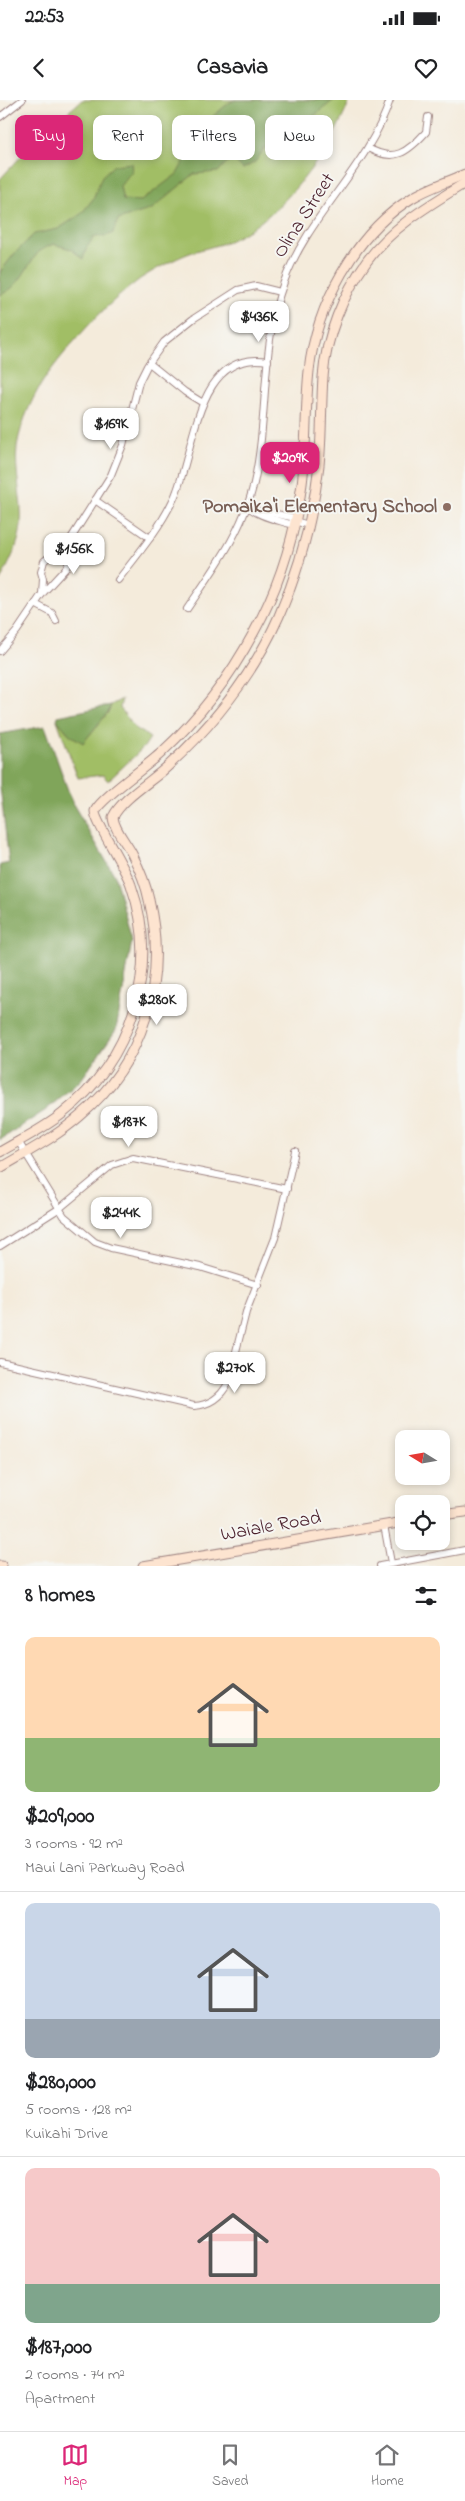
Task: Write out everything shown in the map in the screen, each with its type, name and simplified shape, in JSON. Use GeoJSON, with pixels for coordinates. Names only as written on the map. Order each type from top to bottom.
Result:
{"type":"FeatureCollection","features":[{"type":"Feature","properties":{"kind":"main road"},"geometry":{"type":"LineString","coordinates":[[0,1152],[62,1114],[105,1071],[125,1037],[137,1005],[142,955],[138,913],[131,886],[122,863],[96,820],[95,811],[162,752],[198,716],[229,675],[255,630],[276,584],[294,521],[302,484],[311,358],[321,318],[331,292],[360,246],[397,210],[411,198],[465,174]]}},
{"type":"Feature","properties":{"kind":"main road"},"geometry":{"type":"LineString","coordinates":[[0,1168],[79,1118],[113,1082],[137,1045],[150,1007],[156,955],[152,912],[138,865],[115,825],[113,817],[120,807],[169,766],[209,725],[236,692],[259,655],[279,616],[294,576],[309,525],[319,463],[323,376],[329,343],[342,304],[368,260],[384,241],[415,213],[465,182]]}},
{"type":"Feature","properties":{"kind":"main road"},"geometry":{"type":"LineString","coordinates":[[450,1514],[465,1512]]}},
{"type":"Feature","properties":{"kind":"main road","name":"Waiale Road"},"geometry":{"type":"LineString","coordinates":[[143,1566],[395,1523]]}},
{"type":"Feature","properties":{"kind":"street"},"geometry":{"type":"LineString","coordinates":[[0,117],[22,100]]}},
{"type":"Feature","properties":{"kind":"street","name":"Olina Street"},"geometry":{"type":"LineString","coordinates":[[186,609],[228,549],[249,509],[257,465],[274,315],[280,292],[297,253],[368,148],[390,100]]}},
{"type":"Feature","properties":{"kind":"street"},"geometry":{"type":"LineString","coordinates":[[368,148],[386,156],[400,154],[426,132],[428,117]]}},
{"type":"Feature","properties":{"kind":"street"},"geometry":{"type":"LineString","coordinates":[[42,594],[43,579],[41,572],[44,560],[70,540],[111,475],[120,455],[139,382],[149,363],[173,335],[193,318],[233,292],[250,286],[263,287],[280,292]]}},
{"type":"Feature","properties":{"kind":"street"},"geometry":{"type":"LineString","coordinates":[[118,580],[150,538],[175,496],[203,403],[216,382],[233,365],[249,359],[268,361]]}},
{"type":"Feature","properties":{"kind":"street"},"geometry":{"type":"LineString","coordinates":[[149,363],[185,392],[203,403]]}},
{"type":"Feature","properties":{"kind":"street"},"geometry":{"type":"LineString","coordinates":[[95,500],[150,538]]}},
{"type":"Feature","properties":{"kind":"street"},"geometry":{"type":"LineString","coordinates":[[249,509],[257,514],[278,521],[290,524],[294,521],[309,525]]}},
{"type":"Feature","properties":{"kind":"street"},"geometry":{"type":"LineString","coordinates":[[0,651],[17,632],[42,594],[66,568],[69,561],[70,540]]}},
{"type":"Feature","properties":{"kind":"street"},"geometry":{"type":"LineString","coordinates":[[35,604],[52,613],[56,621]]}},
{"type":"Feature","properties":{"kind":"street"},"geometry":{"type":"LineString","coordinates":[[18,1142],[60,1208],[85,1236],[103,1245],[200,1267],[258,1285]]}},
{"type":"Feature","properties":{"kind":"street"},"geometry":{"type":"LineString","coordinates":[[0,1362],[185,1405],[207,1404],[220,1396],[228,1383],[240,1331],[276,1238],[295,1151]]}},
{"type":"Feature","properties":{"kind":"street"},"geometry":{"type":"LineString","coordinates":[[0,1246],[60,1208],[112,1165],[133,1158],[287,1189]]}},
{"type":"Feature","properties":{"kind":"street"},"geometry":{"type":"LineString","coordinates":[[384,1525],[391,1563]]}},
{"type":"Feature","properties":{"kind":"street"},"geometry":{"type":"LineString","coordinates":[[380,1566],[465,1550]]}},
{"type":"Feature","properties":{"kind":"green space"},"geometry":{"type":"Polygon","coordinates":[[[82,100],[350,100],[333,135],[333,115],[265,115],[265,160],[318,160],[303,180],[269,215],[251,229],[223,243],[184,255],[140,279],[91,323],[48,374],[29,408],[19,437],[16,456],[21,506],[20,533],[16,547],[0,581],[0,179],[18,160],[83,160],[83,115],[64,115],[82,100]]]}},
{"type":"Feature","properties":{"kind":"green space"},"geometry":{"type":"Polygon","coordinates":[[[236,100],[334,100],[315,115],[265,115],[265,148],[255,162],[243,169],[234,160],[255,160],[255,115],[214,115],[230,102],[236,100]]]}},
{"type":"Feature","properties":{"kind":"green space"},"geometry":{"type":"Polygon","coordinates":[[[185,160],[234,160],[227,162],[218,172],[194,174],[152,209],[118,220],[113,233],[106,236],[95,236],[87,247],[83,259],[71,249],[53,244],[42,250],[37,254],[17,283],[7,292],[0,295],[0,272],[15,253],[34,234],[58,229],[81,214],[93,199],[102,176],[114,165],[131,163],[132,171],[120,186],[123,200],[141,201],[177,174],[185,160]]]}},
{"type":"Feature","properties":{"kind":"green space"},"geometry":{"type":"Polygon","coordinates":[[[122,699],[120,708],[134,727],[150,738],[144,747],[108,781],[103,775],[78,778],[57,720],[70,735],[92,733],[109,711],[111,705],[122,699]]]}},
{"type":"Feature","properties":{"kind":"green space"},"geometry":{"type":"Polygon","coordinates":[[[111,705],[109,711],[83,743],[70,735],[57,720],[58,716],[111,705]]]}},
{"type":"Feature","properties":{"kind":"green space"},"geometry":{"type":"Polygon","coordinates":[[[45,726],[73,804],[115,876],[132,941],[116,1030],[81,1080],[46,1110],[0,1140],[0,865],[9,863],[0,786],[0,734],[45,726]]]}},
{"type":"Feature","properties":{"kind":"place","name":"Pomaika'i Elementary School"},"geometry":{"type":"Point","coordinates":[447,507]}}]}
